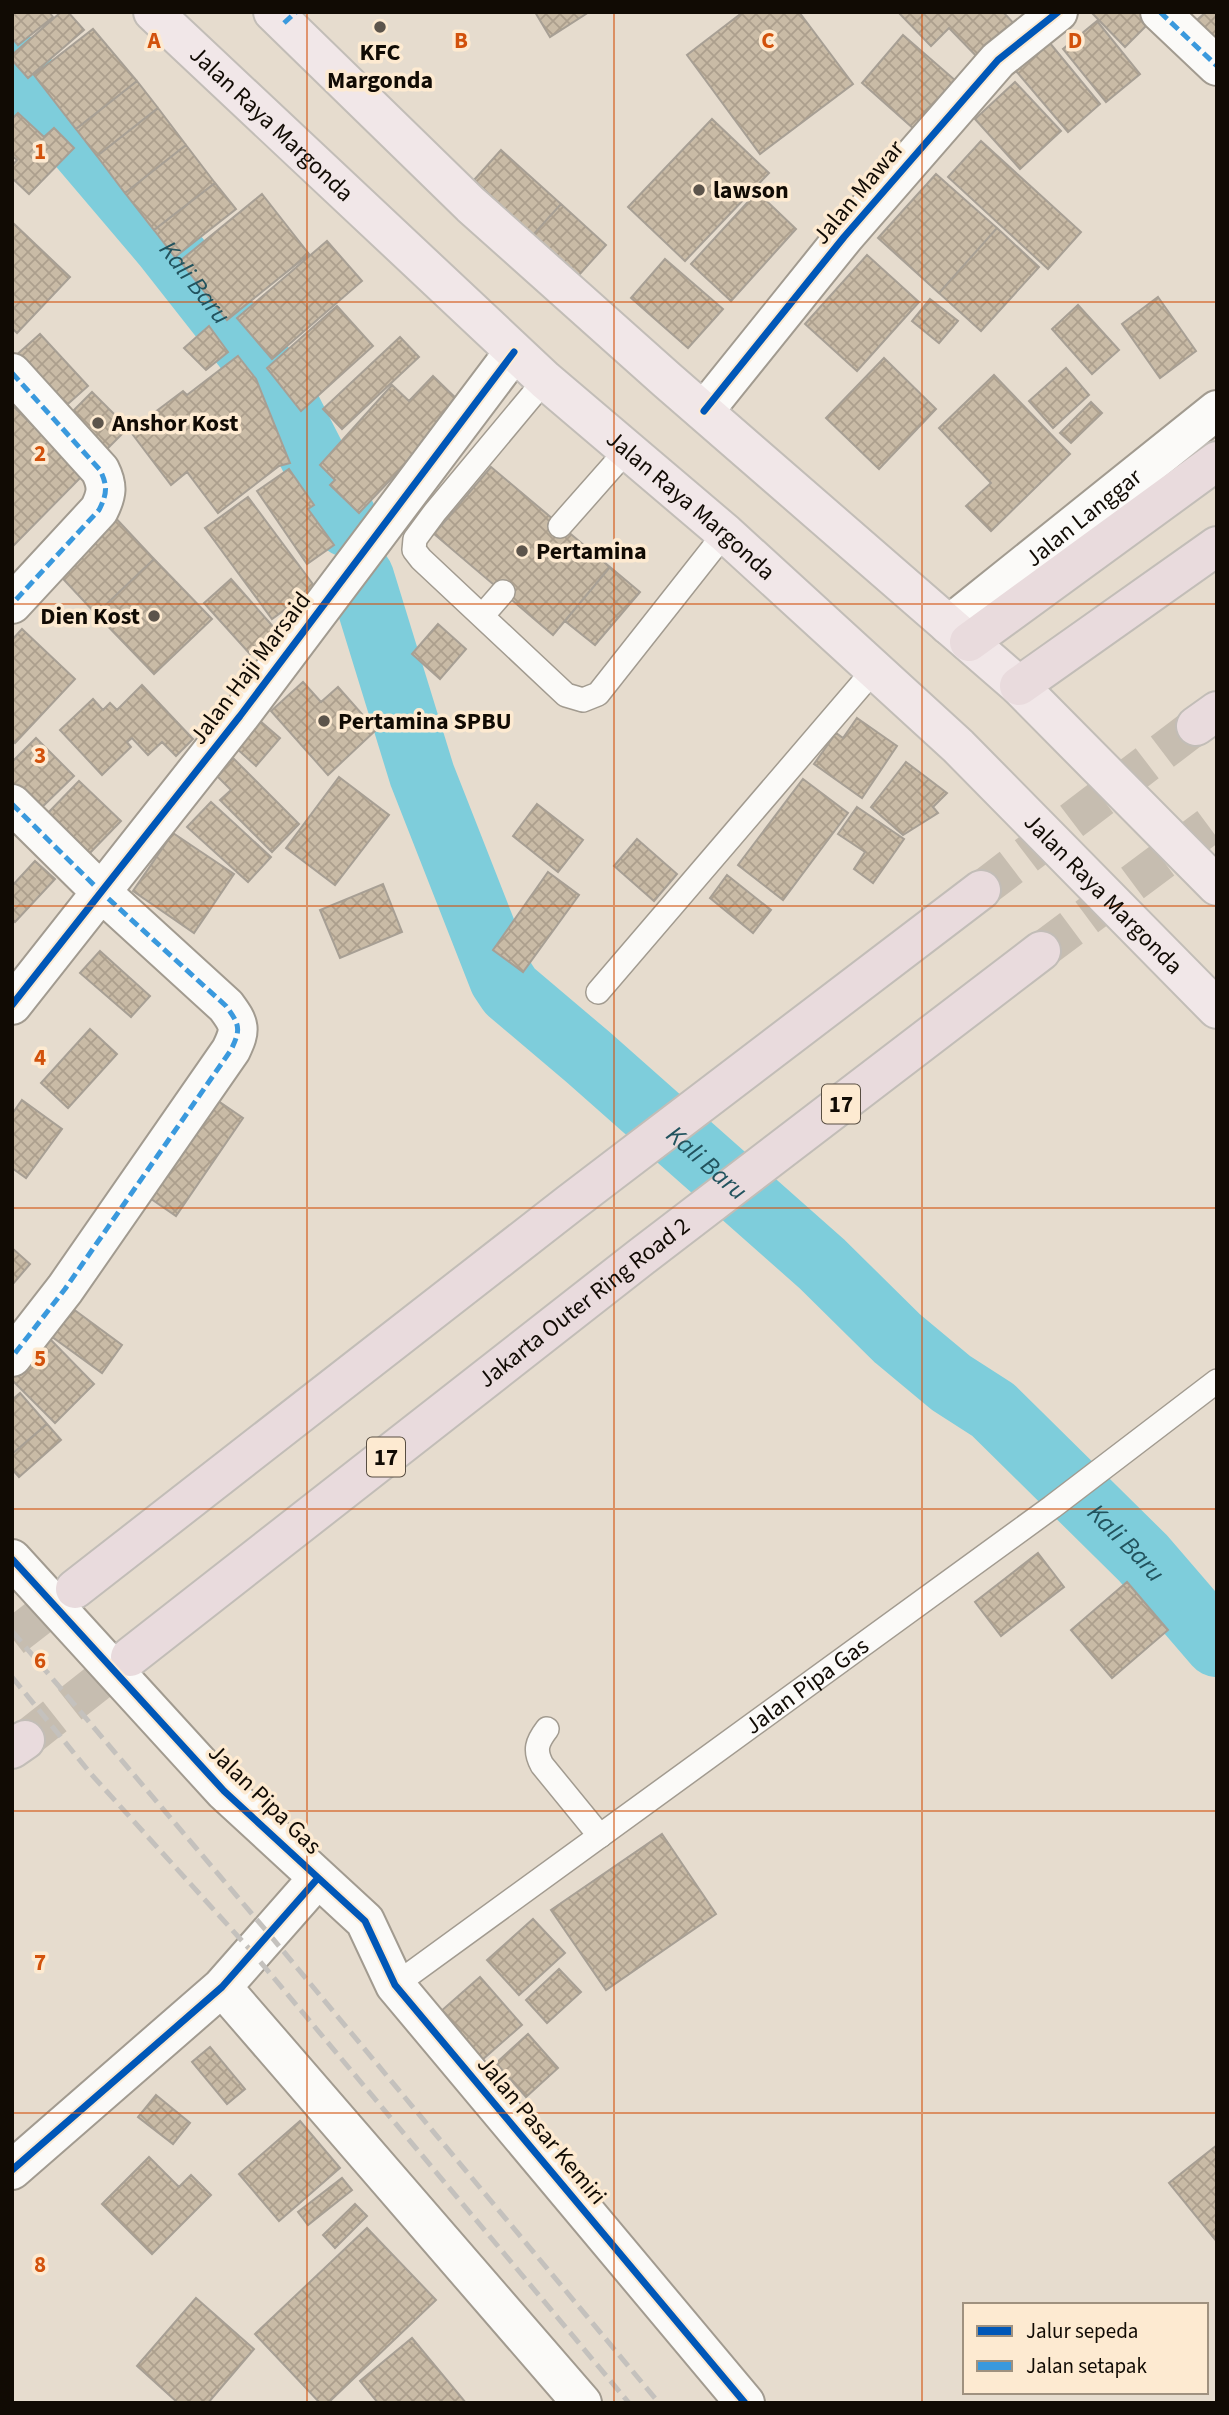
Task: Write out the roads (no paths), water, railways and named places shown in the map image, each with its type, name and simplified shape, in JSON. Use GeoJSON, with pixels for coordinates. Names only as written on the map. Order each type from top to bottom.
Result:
{"type":"FeatureCollection","features":[{"type":"Feature","properties":{"kind":"highway"},"geometry":{"type":"LineString","coordinates":[[959,633],[1217,461]]}},
{"type":"Feature","properties":{"kind":"highway"},"geometry":{"type":"LineString","coordinates":[[1019,686],[1217,546]]}},
{"type":"Feature","properties":{"kind":"highway"},"geometry":{"type":"LineString","coordinates":[[75,1589],[558,1212],[981,890]]}},
{"type":"Feature","properties":{"kind":"highway","name":"Jakarta Outer Ring Road 2"},"geometry":{"type":"LineString","coordinates":[[130,1657],[630,1266],[1041,951]]}},
{"type":"Feature","properties":{"kind":"main road","name":"Jalan Raya Margonda"},"geometry":{"type":"LineString","coordinates":[[153,12],[514,352],[725,533],[958,746],[1217,1009]]}},
{"type":"Feature","properties":{"kind":"main road"},"geometry":{"type":"LineString","coordinates":[[284,16],[471,205],[1019,686],[1217,886]]}},
{"type":"Feature","properties":{"kind":"street","name":"Jalan Mawar"},"geometry":{"type":"LineString","coordinates":[[704,411],[844,237],[989,70],[1058,12]]}},
{"type":"Feature","properties":{"kind":"street"},"geometry":{"type":"LineString","coordinates":[[1160,12],[1217,66]]}},
{"type":"Feature","properties":{"kind":"street","name":"Jalan Haji Marsaid"},"geometry":{"type":"LineString","coordinates":[[12,1005],[240,716],[514,352]]}},
{"type":"Feature","properties":{"kind":"street"},"geometry":{"type":"LineString","coordinates":[[12,373],[100,470],[107,483],[106,496],[99,510],[12,604]]}},
{"type":"Feature","properties":{"kind":"street","name":"Jalan Langgar"},"geometry":{"type":"LineString","coordinates":[[959,633],[1217,410]]}},
{"type":"Feature","properties":{"kind":"street"},"geometry":{"type":"LineString","coordinates":[[12,804],[100,891],[226,1006],[237,1021],[238,1035],[231,1050],[113,1222],[12,1357]]}},
{"type":"Feature","properties":{"kind":"street","name":"Jalan Pipa Gas"},"geometry":{"type":"LineString","coordinates":[[12,1559],[225,1791],[318,1878],[222,1987],[12,2170]]}},
{"type":"Feature","properties":{"kind":"street","name":"Jalan Pasar Kemiri"},"geometry":{"type":"LineString","coordinates":[[318,1878],[365,1921],[395,1985],[745,2403]]}},
{"type":"Feature","properties":{"kind":"street"},"geometry":{"type":"LineString","coordinates":[[222,1987],[582,2403]]}},
{"type":"Feature","properties":{"kind":"lane"},"geometry":{"type":"LineString","coordinates":[[545,380],[415,539],[414,550],[566,695],[583,699],[598,694],[725,533]]}},
{"type":"Feature","properties":{"kind":"lane"},"geometry":{"type":"LineString","coordinates":[[561,526],[627,450]]}},
{"type":"Feature","properties":{"kind":"lane"},"geometry":{"type":"LineString","coordinates":[[483,615],[503,592]]}},
{"type":"Feature","properties":{"kind":"lane"},"geometry":{"type":"LineString","coordinates":[[598,992],[874,670]]}},
{"type":"Feature","properties":{"kind":"lane","name":"Jalan Pipa Gas"},"geometry":{"type":"LineString","coordinates":[[395,1985],[1052,1507],[1217,1381]]}},
{"type":"Feature","properties":{"kind":"lane"},"geometry":{"type":"LineString","coordinates":[[547,1729],[538,1740],[537,1754],[542,1765],[600,1836]]}},
{"type":"Feature","properties":{"kind":"waterway","name":"Kali Baru"},"geometry":{"type":"LineString","coordinates":[[12,64],[166,245],[276,385],[347,524]]}},
{"type":"Feature","properties":{"kind":"waterway","name":"Kali Baru"},"geometry":{"type":"LineString","coordinates":[[361,577],[422,775],[502,979],[510,991],[822,1264],[897,1338],[951,1383],[993,1410],[1143,1558],[1217,1644]]}},
{"type":"Feature","properties":{"kind":"tunnel"},"geometry":{"type":"LineString","coordinates":[[981,890],[1196,726]]}},
{"type":"Feature","properties":{"kind":"tunnel"},"geometry":{"type":"LineString","coordinates":[[1041,951],[1217,820]]}},
{"type":"Feature","properties":{"kind":"tunnel"},"geometry":{"type":"LineString","coordinates":[[12,1638],[75,1589]]}},
{"type":"Feature","properties":{"kind":"tunnel"},"geometry":{"type":"LineString","coordinates":[[25,1740],[130,1657]]}},
{"type":"Feature","properties":{"kind":"railway"},"geometry":{"type":"LineString","coordinates":[[12,1631],[269,1934],[659,2403]]}},
{"type":"Feature","properties":{"kind":"railway"},"geometry":{"type":"LineString","coordinates":[[12,1677],[91,1774],[253,1953],[629,2403]]}},
{"type":"Feature","properties":{"kind":"place","name":"KFC Margonda"},"geometry":{"type":"Point","coordinates":[380,27]}},
{"type":"Feature","properties":{"kind":"place","name":"lawson"},"geometry":{"type":"Point","coordinates":[699,190]}},
{"type":"Feature","properties":{"kind":"place","name":"Anshor Kost"},"geometry":{"type":"Point","coordinates":[98,423]}},
{"type":"Feature","properties":{"kind":"place","name":"Pertamina"},"geometry":{"type":"Point","coordinates":[522,551]}},
{"type":"Feature","properties":{"kind":"place","name":"Dien Kost"},"geometry":{"type":"Point","coordinates":[154,616]}},
{"type":"Feature","properties":{"kind":"place","name":"Pertamina SPBU"},"geometry":{"type":"Point","coordinates":[324,721]}}]}
